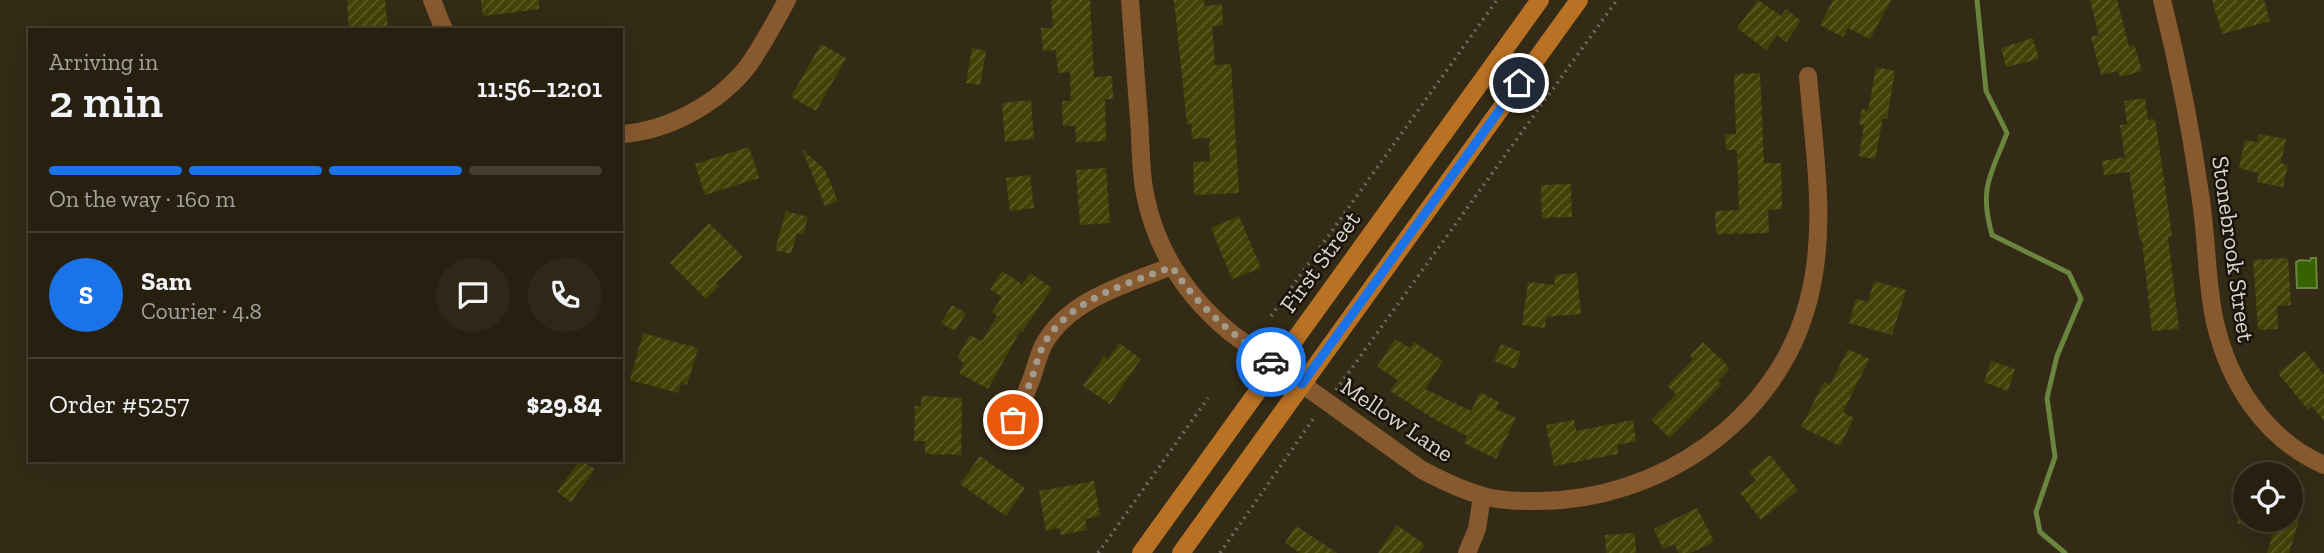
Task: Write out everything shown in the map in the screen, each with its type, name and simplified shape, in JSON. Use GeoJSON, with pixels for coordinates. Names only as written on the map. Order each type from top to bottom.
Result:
{"type":"FeatureCollection","features":[{"type":"Feature","properties":{"kind":"main road","name":"First Street"},"geometry":{"type":"LineString","coordinates":[[1141,553],[1540,0]]}},
{"type":"Feature","properties":{"kind":"main road"},"geometry":{"type":"LineString","coordinates":[[1181,553],[1578,0]]}},
{"type":"Feature","properties":{"kind":"street"},"geometry":{"type":"LineString","coordinates":[[432,0],[443,28]]}},
{"type":"Feature","properties":{"kind":"street"},"geometry":{"type":"LineString","coordinates":[[623,134],[655,128],[678,120],[715,98],[746,68],[787,0]]}},
{"type":"Feature","properties":{"kind":"street","name":"Mellow Lane"},"geometry":{"type":"LineString","coordinates":[[1130,0],[1144,193],[1154,229],[1172,267],[1189,292],[1210,315],[1422,470],[1449,484],[1482,496],[1521,501],[1558,501],[1596,496],[1636,485],[1669,470],[1701,451],[1733,425],[1780,366],[1808,305],[1817,265],[1819,209],[1808,76]]}},
{"type":"Feature","properties":{"kind":"street","name":"Stonebrook Street"},"geometry":{"type":"LineString","coordinates":[[2162,0],[2190,124],[2214,319],[2225,360],[2246,399],[2273,431],[2324,465]]}},
{"type":"Feature","properties":{"kind":"street"},"geometry":{"type":"LineString","coordinates":[[1013,420],[1029,387],[1044,344],[1063,322],[1102,293],[1172,267]]}},
{"type":"Feature","properties":{"kind":"street"},"geometry":{"type":"LineString","coordinates":[[1467,553],[1477,529],[1482,496]]}},
{"type":"Feature","properties":{"kind":"path"},"geometry":{"type":"LineString","coordinates":[[1271,316],[1497,0]]}},
{"type":"Feature","properties":{"kind":"path"},"geometry":{"type":"LineString","coordinates":[[1220,553],[1326,401],[1371,344],[1618,0]]}},
{"type":"Feature","properties":{"kind":"path"},"geometry":{"type":"LineString","coordinates":[[1098,553],[1208,398]]}},
{"type":"Feature","properties":{"kind":"shaded area"},"geometry":{"type":"Polygon","coordinates":[[[2311,258],[2316,258],[2317,288],[2297,288],[2296,262],[2310,261],[2311,258]]]}},
{"type":"Feature","properties":{"kind":"building"},"geometry":{"type":"Polygon","coordinates":[[[347,0],[385,0],[388,28],[349,28],[347,0]]]}},
{"type":"Feature","properties":{"kind":"building"},"geometry":{"type":"Polygon","coordinates":[[[481,0],[539,0],[539,9],[483,16],[481,0]]]}},
{"type":"Feature","properties":{"kind":"building"},"geometry":{"type":"Polygon","coordinates":[[[1051,0],[1090,0],[1094,77],[1112,76],[1113,99],[1105,99],[1106,141],[1076,142],[1075,126],[1063,126],[1062,101],[1071,101],[1070,72],[1058,73],[1056,50],[1043,51],[1041,28],[1053,28],[1051,0]]]}},
{"type":"Feature","properties":{"kind":"building"},"geometry":{"type":"Polygon","coordinates":[[[1174,0],[1204,0],[1204,6],[1222,4],[1223,25],[1212,26],[1215,65],[1231,64],[1239,193],[1194,195],[1193,162],[1210,161],[1209,138],[1192,139],[1191,123],[1187,124],[1174,0]]]}},
{"type":"Feature","properties":{"kind":"building"},"geometry":{"type":"Polygon","coordinates":[[[1758,0],[1781,16],[1786,9],[1801,21],[1786,42],[1777,35],[1766,50],[1737,28],[1758,0]]]}},
{"type":"Feature","properties":{"kind":"building"},"geometry":{"type":"Polygon","coordinates":[[[1833,0],[1891,0],[1870,39],[1848,28],[1843,37],[1820,25],[1833,0]]]}},
{"type":"Feature","properties":{"kind":"building"},"geometry":{"type":"Polygon","coordinates":[[[2090,0],[2117,0],[2129,46],[2134,44],[2142,71],[2120,77],[2118,71],[2101,75],[2091,37],[2099,35],[2090,0]]]}},
{"type":"Feature","properties":{"kind":"building"},"geometry":{"type":"Polygon","coordinates":[[[2212,0],[2264,0],[2270,21],[2222,34],[2212,0]]]}},
{"type":"Feature","properties":{"kind":"building"},"geometry":{"type":"Polygon","coordinates":[[[2033,38],[2039,59],[2006,67],[2001,48],[2033,38]]]}},
{"type":"Feature","properties":{"kind":"building"},"geometry":{"type":"Polygon","coordinates":[[[821,44],[846,58],[816,111],[791,97],[821,44]]]}},
{"type":"Feature","properties":{"kind":"building"},"geometry":{"type":"Polygon","coordinates":[[[972,48],[986,51],[980,85],[966,83],[972,48]]]}},
{"type":"Feature","properties":{"kind":"building"},"geometry":{"type":"Polygon","coordinates":[[[1876,67],[1895,71],[1887,119],[1883,118],[1875,159],[1859,156],[1864,125],[1859,124],[1862,109],[1868,111],[1876,67]]]}},
{"type":"Feature","properties":{"kind":"building"},"geometry":{"type":"Polygon","coordinates":[[[1760,73],[1764,163],[1781,163],[1782,209],[1768,210],[1769,233],[1716,234],[1715,211],[1739,210],[1737,150],[1726,150],[1725,134],[1736,134],[1734,74],[1760,73]]]}},
{"type":"Feature","properties":{"kind":"building"},"geometry":{"type":"Polygon","coordinates":[[[2145,98],[2148,120],[2155,119],[2164,179],[2172,236],[2168,237],[2179,329],[2152,331],[2142,240],[2140,241],[2129,172],[2104,175],[2102,161],[2125,157],[2120,125],[2127,124],[2124,101],[2145,98]]]}},
{"type":"Feature","properties":{"kind":"building"},"geometry":{"type":"Polygon","coordinates":[[[1031,100],[1034,139],[1005,142],[1002,103],[1031,100]]]}},
{"type":"Feature","properties":{"kind":"building"},"geometry":{"type":"Polygon","coordinates":[[[2259,134],[2286,139],[2281,163],[2288,165],[2283,187],[2257,182],[2259,173],[2239,168],[2245,140],[2257,142],[2259,134]]]}},
{"type":"Feature","properties":{"kind":"building"},"geometry":{"type":"Polygon","coordinates":[[[749,147],[759,178],[705,195],[695,164],[749,147]]]}},
{"type":"Feature","properties":{"kind":"building"},"geometry":{"type":"Polygon","coordinates":[[[802,149],[825,170],[838,201],[825,206],[802,149]]]}},
{"type":"Feature","properties":{"kind":"building"},"geometry":{"type":"Polygon","coordinates":[[[1106,168],[1110,223],[1080,225],[1076,170],[1106,168]]]}},
{"type":"Feature","properties":{"kind":"building"},"geometry":{"type":"Polygon","coordinates":[[[1030,175],[1034,208],[1010,211],[1006,178],[1030,175]]]}},
{"type":"Feature","properties":{"kind":"building"},"geometry":{"type":"Polygon","coordinates":[[[1571,184],[1572,217],[1542,218],[1541,185],[1571,184]]]}},
{"type":"Feature","properties":{"kind":"building"},"geometry":{"type":"Polygon","coordinates":[[[786,211],[808,217],[803,235],[797,233],[791,254],[775,250],[786,211]]]}},
{"type":"Feature","properties":{"kind":"building"},"geometry":{"type":"Polygon","coordinates":[[[1239,216],[1261,268],[1232,279],[1211,228],[1239,216]]]}},
{"type":"Feature","properties":{"kind":"building"},"geometry":{"type":"Polygon","coordinates":[[[709,223],[743,257],[716,283],[719,286],[706,299],[670,263],[709,223]]]}},
{"type":"Feature","properties":{"kind":"building"},"geometry":{"type":"Polygon","coordinates":[[[2288,258],[2291,305],[2277,306],[2278,329],[2258,330],[2253,260],[2288,258]]]}},
{"type":"Feature","properties":{"kind":"building"},"geometry":{"type":"Polygon","coordinates":[[[1002,271],[1022,284],[1030,273],[1052,288],[1022,332],[1020,331],[988,389],[959,373],[964,363],[957,358],[970,335],[982,341],[997,316],[992,312],[1002,297],[990,289],[1002,271]]]}},
{"type":"Feature","properties":{"kind":"building"},"geometry":{"type":"Polygon","coordinates":[[[1577,273],[1581,314],[1546,317],[1545,328],[1522,325],[1528,282],[1555,285],[1554,275],[1577,273]]]}},
{"type":"Feature","properties":{"kind":"building"},"geometry":{"type":"Polygon","coordinates":[[[1874,281],[1906,290],[1892,335],[1849,323],[1856,299],[1868,302],[1874,281]]]}},
{"type":"Feature","properties":{"kind":"building"},"geometry":{"type":"Polygon","coordinates":[[[952,305],[966,313],[955,331],[941,323],[952,305]]]}},
{"type":"Feature","properties":{"kind":"building"},"geometry":{"type":"Polygon","coordinates":[[[643,333],[698,348],[687,385],[681,383],[678,393],[630,380],[643,333]]]}},
{"type":"Feature","properties":{"kind":"building"},"geometry":{"type":"Polygon","coordinates":[[[1395,339],[1410,348],[1414,342],[1443,361],[1425,389],[1471,411],[1480,392],[1499,402],[1496,409],[1516,418],[1496,459],[1464,443],[1467,436],[1390,391],[1398,380],[1377,367],[1395,339]]]}},
{"type":"Feature","properties":{"kind":"building"},"geometry":{"type":"Polygon","coordinates":[[[1703,342],[1730,368],[1718,381],[1722,384],[1670,438],[1651,420],[1676,394],[1667,386],[1693,359],[1690,356],[1703,342]]]}},
{"type":"Feature","properties":{"kind":"building"},"geometry":{"type":"Polygon","coordinates":[[[1119,343],[1141,359],[1110,404],[1083,386],[1104,356],[1108,359],[1119,343]]]}},
{"type":"Feature","properties":{"kind":"building"},"geometry":{"type":"Polygon","coordinates":[[[1501,344],[1521,352],[1515,369],[1494,361],[1501,344]]]}},
{"type":"Feature","properties":{"kind":"building"},"geometry":{"type":"Polygon","coordinates":[[[1848,349],[1869,359],[1843,412],[1854,418],[1840,446],[1801,427],[1824,382],[1830,385],[1848,349]]]}},
{"type":"Feature","properties":{"kind":"building"},"geometry":{"type":"Polygon","coordinates":[[[2305,351],[2324,375],[2324,421],[2312,406],[2308,410],[2278,373],[2305,351]]]}},
{"type":"Feature","properties":{"kind":"building"},"geometry":{"type":"Polygon","coordinates":[[[1991,361],[2015,369],[2008,391],[1984,382],[1991,361]]]}},
{"type":"Feature","properties":{"kind":"building"},"geometry":{"type":"Polygon","coordinates":[[[921,396],[962,398],[961,455],[925,454],[925,441],[914,441],[915,406],[921,406],[921,396]]]}},
{"type":"Feature","properties":{"kind":"building"},"geometry":{"type":"Polygon","coordinates":[[[1574,420],[1576,431],[1633,420],[1636,441],[1617,445],[1618,454],[1554,466],[1546,425],[1574,420]]]}},
{"type":"Feature","properties":{"kind":"building"},"geometry":{"type":"Polygon","coordinates":[[[1770,455],[1798,490],[1761,520],[1740,493],[1756,481],[1749,472],[1770,455]]]}},
{"type":"Feature","properties":{"kind":"building"},"geometry":{"type":"Polygon","coordinates":[[[980,456],[1025,488],[1006,516],[960,484],[980,456]]]}},
{"type":"Feature","properties":{"kind":"building"},"geometry":{"type":"Polygon","coordinates":[[[579,462],[595,469],[571,502],[557,492],[579,462]]]}},
{"type":"Feature","properties":{"kind":"building"},"geometry":{"type":"Polygon","coordinates":[[[1094,481],[1100,516],[1085,519],[1087,530],[1061,535],[1059,528],[1046,531],[1039,491],[1094,481]]]}},
{"type":"Feature","properties":{"kind":"building"},"geometry":{"type":"Polygon","coordinates":[[[1697,508],[1714,542],[1690,553],[1679,553],[1674,544],[1663,549],[1654,529],[1697,508]]]}},
{"type":"Feature","properties":{"kind":"building"},"geometry":{"type":"Polygon","coordinates":[[[1397,525],[1425,545],[1419,553],[1378,553],[1397,525]]]}},
{"type":"Feature","properties":{"kind":"building"},"geometry":{"type":"Polygon","coordinates":[[[1296,526],[1337,553],[1300,553],[1285,543],[1296,526]]]}},
{"type":"Feature","properties":{"kind":"building"},"geometry":{"type":"Polygon","coordinates":[[[2266,532],[2295,532],[2289,553],[2267,553],[2273,534],[2266,532]]]}},
{"type":"Feature","properties":{"kind":"building"},"geometry":{"type":"Polygon","coordinates":[[[1635,533],[1636,553],[1606,553],[1605,535],[1635,533]]]}},
{"type":"Feature","properties":{"kind":"waterway"},"geometry":{"type":"LineString","coordinates":[[1977,0],[1986,91],[2007,133],[1988,183],[1986,205],[1992,235],[2069,273],[2081,299],[2057,356],[2047,398],[2055,457],[2036,512],[2040,532],[2065,553]]}},
{"type":"Feature","properties":{"kind":"way so far"},"geometry":{"type":"LineString","coordinates":[[1013,420],[1029,387],[1044,344],[1063,322],[1102,293],[1172,267],[1189,292],[1210,315],[1271,362]]}},
{"type":"Feature","properties":{"kind":"route"},"geometry":{"type":"LineString","coordinates":[[1271,362],[1302,384],[1519,83]]}}]}
